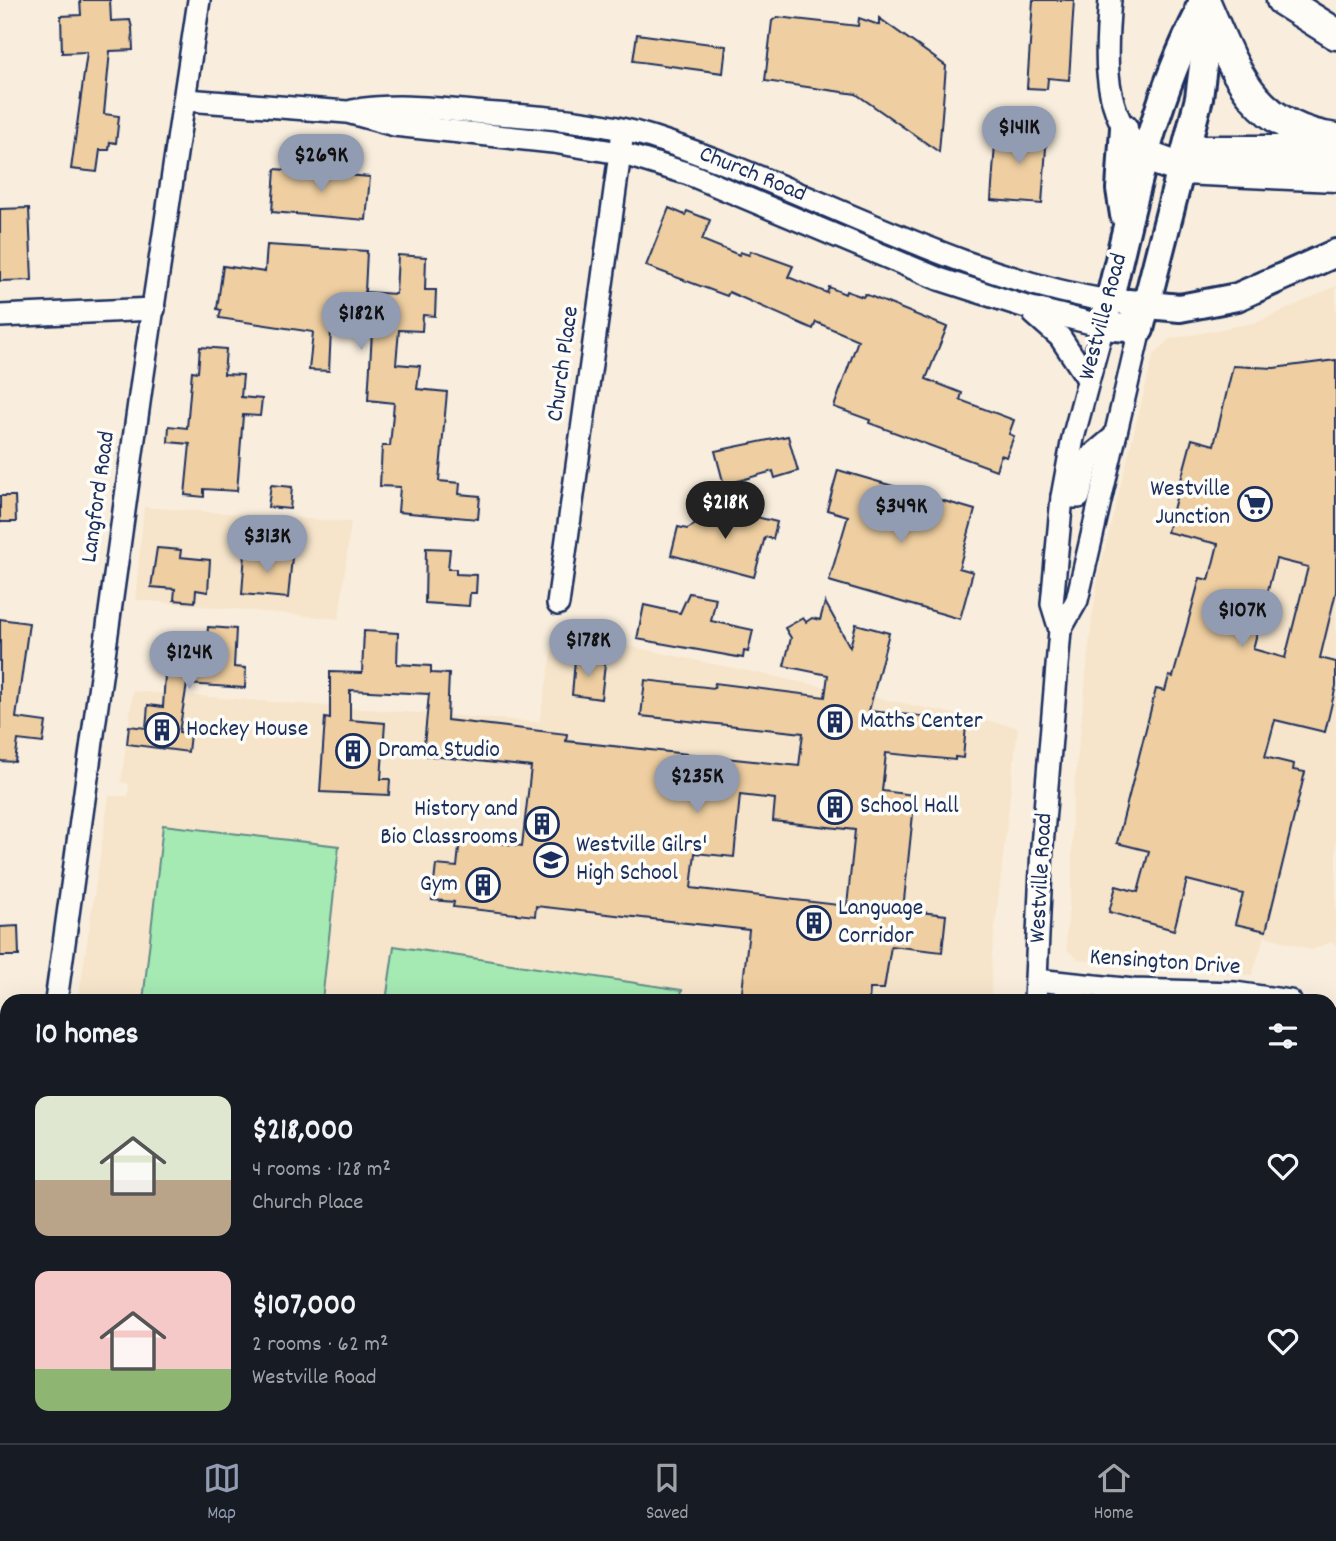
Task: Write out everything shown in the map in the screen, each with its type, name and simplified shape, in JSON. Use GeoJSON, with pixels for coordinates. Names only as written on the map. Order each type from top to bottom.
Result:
{"type":"FeatureCollection","features":[{"type":"Feature","properties":{"kind":"highway"},"geometry":{"type":"LineString","coordinates":[[1283,0],[1336,34]]}},
{"type":"Feature","properties":{"kind":"highway"},"geometry":{"type":"LineString","coordinates":[[1201,4],[1247,91],[1278,120],[1310,134],[1336,139]]}},
{"type":"Feature","properties":{"kind":"highway"},"geometry":{"type":"LineString","coordinates":[[1139,141],[1184,160],[1336,176]]}},
{"type":"Feature","properties":{"kind":"highway"},"geometry":{"type":"LineString","coordinates":[[1184,160],[1336,151]]}},
{"type":"Feature","properties":{"kind":"main road","name":"Westville Road"},"geometry":{"type":"LineString","coordinates":[[1106,314],[1128,223],[1139,141],[1201,4]]}},
{"type":"Feature","properties":{"kind":"main road","name":"Westville Road"},"geometry":{"type":"LineString","coordinates":[[1143,317],[1202,79],[1204,58],[1201,4]]}},
{"type":"Feature","properties":{"kind":"main road"},"geometry":{"type":"LineString","coordinates":[[1128,223],[1120,189],[1139,141]]}},
{"type":"Feature","properties":{"kind":"main road","name":"Church Road"},"geometry":{"type":"LineString","coordinates":[[1106,314],[1143,317],[1237,298],[1336,253]]}},
{"type":"Feature","properties":{"kind":"street","name":"Langford Road"},"geometry":{"type":"LineString","coordinates":[[57,994],[200,0]]}},
{"type":"Feature","properties":{"kind":"street"},"geometry":{"type":"LineString","coordinates":[[1110,0],[1108,73],[1139,141]]}},
{"type":"Feature","properties":{"kind":"street","name":"Church Road"},"geometry":{"type":"LineString","coordinates":[[186,100],[347,112],[394,125],[553,142],[620,153],[689,174],[875,253],[1023,306],[1106,314]]}},
{"type":"Feature","properties":{"kind":"street","name":"Church Road"},"geometry":{"type":"LineString","coordinates":[[347,112],[394,105],[565,120],[623,130],[671,144],[973,265],[1077,296],[1106,314]]}},
{"type":"Feature","properties":{"kind":"street","name":"Church Place"},"geometry":{"type":"LineString","coordinates":[[558,604],[623,130]]}},
{"type":"Feature","properties":{"kind":"street"},"geometry":{"type":"LineString","coordinates":[[1023,306],[1054,328],[1088,379]]}},
{"type":"Feature","properties":{"kind":"street"},"geometry":{"type":"LineString","coordinates":[[0,316],[154,309]]}},
{"type":"Feature","properties":{"kind":"street","name":"Westville Road"},"geometry":{"type":"LineString","coordinates":[[1035,991],[1042,846],[1060,630],[1052,604],[1062,497],[1088,379],[1106,314]]}},
{"type":"Feature","properties":{"kind":"street","name":"Westville Road"},"geometry":{"type":"LineString","coordinates":[[1060,630],[1077,600],[1143,317]]}},
{"type":"Feature","properties":{"kind":"street"},"geometry":{"type":"LineString","coordinates":[[1062,497],[1079,497],[1089,458],[1115,436]]}},
{"type":"Feature","properties":{"kind":"street","name":"Kensington Drive"},"geometry":{"type":"LineString","coordinates":[[1035,991],[1134,990],[1241,994]]}},
{"type":"Feature","properties":{"kind":"shaded area"},"geometry":{"type":"Polygon","coordinates":[[[1336,286],[1336,946],[1331,942],[1312,950],[1265,936],[1252,975],[1176,971],[1079,960],[1067,950],[1066,937],[1072,875],[1072,808],[1092,618],[1099,572],[1153,356],[1169,339],[1258,322],[1336,286]]]}},
{"type":"Feature","properties":{"kind":"shaded area"},"geometry":{"type":"Polygon","coordinates":[[[144,507],[351,522],[339,619],[135,600],[144,507]]]}},
{"type":"Feature","properties":{"kind":"shaded area","name":"Westville Gilrs' High School"},"geometry":{"type":"Polygon","coordinates":[[[556,631],[1018,727],[992,955],[991,994],[79,994],[109,796],[128,796],[129,784],[121,782],[133,691],[539,722],[556,631]]]}},
{"type":"Feature","properties":{"kind":"green space"},"geometry":{"type":"Polygon","coordinates":[[[163,825],[339,846],[323,994],[144,994],[163,825]]]}},
{"type":"Feature","properties":{"kind":"green space"},"geometry":{"type":"Polygon","coordinates":[[[394,946],[682,990],[681,994],[387,994],[394,946]]]}},
{"type":"Feature","properties":{"kind":"building"},"geometry":{"type":"Polygon","coordinates":[[[80,0],[110,0],[111,21],[130,20],[132,28],[133,50],[110,51],[104,114],[119,116],[116,143],[110,142],[109,150],[100,150],[97,172],[71,169],[87,52],[62,53],[61,16],[81,15],[80,0]]]}},
{"type":"Feature","properties":{"kind":"building"},"geometry":{"type":"Polygon","coordinates":[[[1033,0],[1074,0],[1069,80],[1048,78],[1047,89],[1027,88],[1033,0]]]}},
{"type":"Feature","properties":{"kind":"building"},"geometry":{"type":"Polygon","coordinates":[[[777,17],[858,26],[859,18],[879,25],[879,18],[946,66],[939,152],[856,94],[765,81],[772,21],[777,17]]]}},
{"type":"Feature","properties":{"kind":"building"},"geometry":{"type":"Polygon","coordinates":[[[637,34],[726,46],[723,73],[633,61],[637,34]]]}},
{"type":"Feature","properties":{"kind":"building"},"geometry":{"type":"Polygon","coordinates":[[[996,129],[1047,133],[1042,204],[991,200],[996,129]]]}},
{"type":"Feature","properties":{"kind":"building"},"geometry":{"type":"Polygon","coordinates":[[[275,169],[370,177],[366,220],[272,212],[275,169]]]}},
{"type":"Feature","properties":{"kind":"building"},"geometry":{"type":"Polygon","coordinates":[[[29,208],[32,280],[0,281],[0,209],[29,208]]]}},
{"type":"Feature","properties":{"kind":"building"},"geometry":{"type":"Polygon","coordinates":[[[669,208],[685,215],[687,211],[710,220],[702,240],[739,255],[740,252],[749,255],[751,251],[793,266],[788,277],[827,293],[829,287],[845,294],[846,291],[863,297],[865,294],[947,327],[926,379],[962,393],[960,400],[1014,420],[1009,434],[1014,436],[1006,457],[1001,455],[996,470],[869,423],[870,420],[834,407],[858,340],[816,322],[813,329],[729,292],[727,296],[646,266],[669,208]]]}},
{"type":"Feature","properties":{"kind":"building"},"geometry":{"type":"Polygon","coordinates":[[[267,245],[367,251],[365,292],[396,294],[398,255],[426,257],[425,290],[436,290],[435,316],[423,315],[422,331],[399,330],[396,364],[420,366],[417,389],[447,392],[439,481],[460,483],[459,494],[480,496],[478,519],[398,512],[400,487],[380,486],[382,446],[390,446],[394,403],[368,400],[372,332],[331,330],[329,371],[309,370],[313,332],[219,318],[221,310],[217,309],[223,266],[265,272],[267,245]]]}},
{"type":"Feature","properties":{"kind":"building"},"geometry":{"type":"Polygon","coordinates":[[[200,347],[226,349],[224,374],[243,375],[241,397],[262,399],[260,416],[243,415],[237,491],[204,489],[204,497],[185,495],[190,444],[168,442],[169,426],[187,428],[192,371],[198,372],[200,347]]]}},
{"type":"Feature","properties":{"kind":"building"},"geometry":{"type":"Polygon","coordinates":[[[1336,360],[1336,592],[1320,658],[1336,662],[1336,686],[1325,732],[1275,720],[1265,757],[1294,764],[1293,770],[1305,772],[1266,931],[1235,924],[1243,894],[1187,880],[1174,930],[1109,912],[1116,886],[1138,892],[1149,851],[1117,843],[1156,689],[1165,691],[1169,676],[1173,677],[1200,578],[1209,580],[1218,544],[1167,532],[1192,439],[1214,445],[1233,366],[1274,368],[1336,360]],[[1276,559],[1253,649],[1285,658],[1308,567],[1276,559]]]}},
{"type":"Feature","properties":{"kind":"building"},"geometry":{"type":"Polygon","coordinates":[[[788,436],[798,471],[775,478],[773,471],[724,485],[715,451],[788,436]]]}},
{"type":"Feature","properties":{"kind":"building"},"geometry":{"type":"Polygon","coordinates":[[[838,470],[975,510],[959,568],[973,572],[960,619],[829,581],[848,516],[827,510],[838,470]]]}},
{"type":"Feature","properties":{"kind":"building"},"geometry":{"type":"Polygon","coordinates":[[[271,485],[292,487],[290,509],[268,507],[271,485]]]}},
{"type":"Feature","properties":{"kind":"building"},"geometry":{"type":"Polygon","coordinates":[[[0,496],[15,496],[16,522],[0,522],[0,496]]]}},
{"type":"Feature","properties":{"kind":"building"},"geometry":{"type":"Polygon","coordinates":[[[723,509],[777,522],[773,539],[765,537],[754,577],[671,555],[678,527],[687,529],[723,509]]]}},
{"type":"Feature","properties":{"kind":"building"},"geometry":{"type":"Polygon","coordinates":[[[157,548],[181,550],[180,557],[210,560],[208,592],[196,590],[195,602],[174,600],[175,589],[151,587],[157,548]]]}},
{"type":"Feature","properties":{"kind":"building"},"geometry":{"type":"Polygon","coordinates":[[[426,548],[450,549],[448,569],[456,569],[456,574],[477,575],[476,593],[470,593],[469,606],[425,603],[426,548]]]}},
{"type":"Feature","properties":{"kind":"building"},"geometry":{"type":"Polygon","coordinates":[[[245,553],[292,557],[288,598],[242,594],[245,553]]]}},
{"type":"Feature","properties":{"kind":"building"},"geometry":{"type":"Polygon","coordinates":[[[689,593],[716,598],[711,621],[753,630],[748,652],[744,651],[743,658],[637,639],[644,605],[680,613],[689,593]]]}},
{"type":"Feature","properties":{"kind":"building"},"geometry":{"type":"Polygon","coordinates":[[[825,602],[850,647],[856,624],[889,633],[869,711],[959,720],[958,725],[966,726],[963,758],[955,757],[955,760],[886,753],[882,791],[915,795],[903,910],[946,915],[942,952],[891,946],[884,989],[870,989],[870,994],[742,994],[749,930],[536,906],[535,916],[453,907],[454,902],[432,900],[436,865],[457,867],[460,838],[522,846],[531,767],[423,755],[429,694],[350,690],[350,720],[385,723],[381,779],[390,779],[389,795],[320,792],[325,718],[330,719],[330,672],[362,673],[364,631],[398,633],[397,664],[431,666],[431,673],[449,674],[447,720],[567,734],[566,741],[799,766],[803,733],[641,716],[645,680],[714,688],[715,683],[825,697],[828,675],[784,666],[791,638],[785,628],[803,618],[806,622],[812,618],[820,620],[825,602]],[[740,795],[734,857],[695,853],[691,888],[847,906],[855,830],[773,821],[775,799],[740,795]]]}},
{"type":"Feature","properties":{"kind":"building"},"geometry":{"type":"Polygon","coordinates":[[[0,619],[29,623],[16,718],[46,722],[43,743],[18,740],[15,762],[0,761],[0,619]]]}},
{"type":"Feature","properties":{"kind":"building"},"geometry":{"type":"Polygon","coordinates":[[[208,627],[236,629],[234,667],[246,668],[245,688],[187,684],[179,732],[190,734],[188,752],[127,744],[129,726],[146,728],[148,705],[163,707],[166,659],[205,662],[208,627]]]}},
{"type":"Feature","properties":{"kind":"building"},"geometry":{"type":"Polygon","coordinates":[[[575,660],[605,664],[601,699],[572,695],[575,660]]]}},
{"type":"Feature","properties":{"kind":"building"},"geometry":{"type":"Polygon","coordinates":[[[18,926],[19,956],[0,956],[0,927],[18,926]]]}},
{"type":"Feature","properties":{"kind":"place","name":"Westville Junction"},"geometry":{"type":"Point","coordinates":[1255,504]}},
{"type":"Feature","properties":{"kind":"place","name":"Maths Center"},"geometry":{"type":"Point","coordinates":[835,722]}},
{"type":"Feature","properties":{"kind":"place","name":"Hockey House"},"geometry":{"type":"Point","coordinates":[162,730]}},
{"type":"Feature","properties":{"kind":"place","name":"Drama Studio"},"geometry":{"type":"Point","coordinates":[353,751]}},
{"type":"Feature","properties":{"kind":"place","name":"School Hall"},"geometry":{"type":"Point","coordinates":[835,807]}},
{"type":"Feature","properties":{"kind":"place","name":"History and Bio Classrooms"},"geometry":{"type":"Point","coordinates":[542,824]}},
{"type":"Feature","properties":{"kind":"place","name":"Westville Gilrs' High School"},"geometry":{"type":"Point","coordinates":[551,860]}},
{"type":"Feature","properties":{"kind":"place","name":"Gym"},"geometry":{"type":"Point","coordinates":[483,885]}},
{"type":"Feature","properties":{"kind":"place","name":"Language Corridor"},"geometry":{"type":"Point","coordinates":[814,923]}}]}
